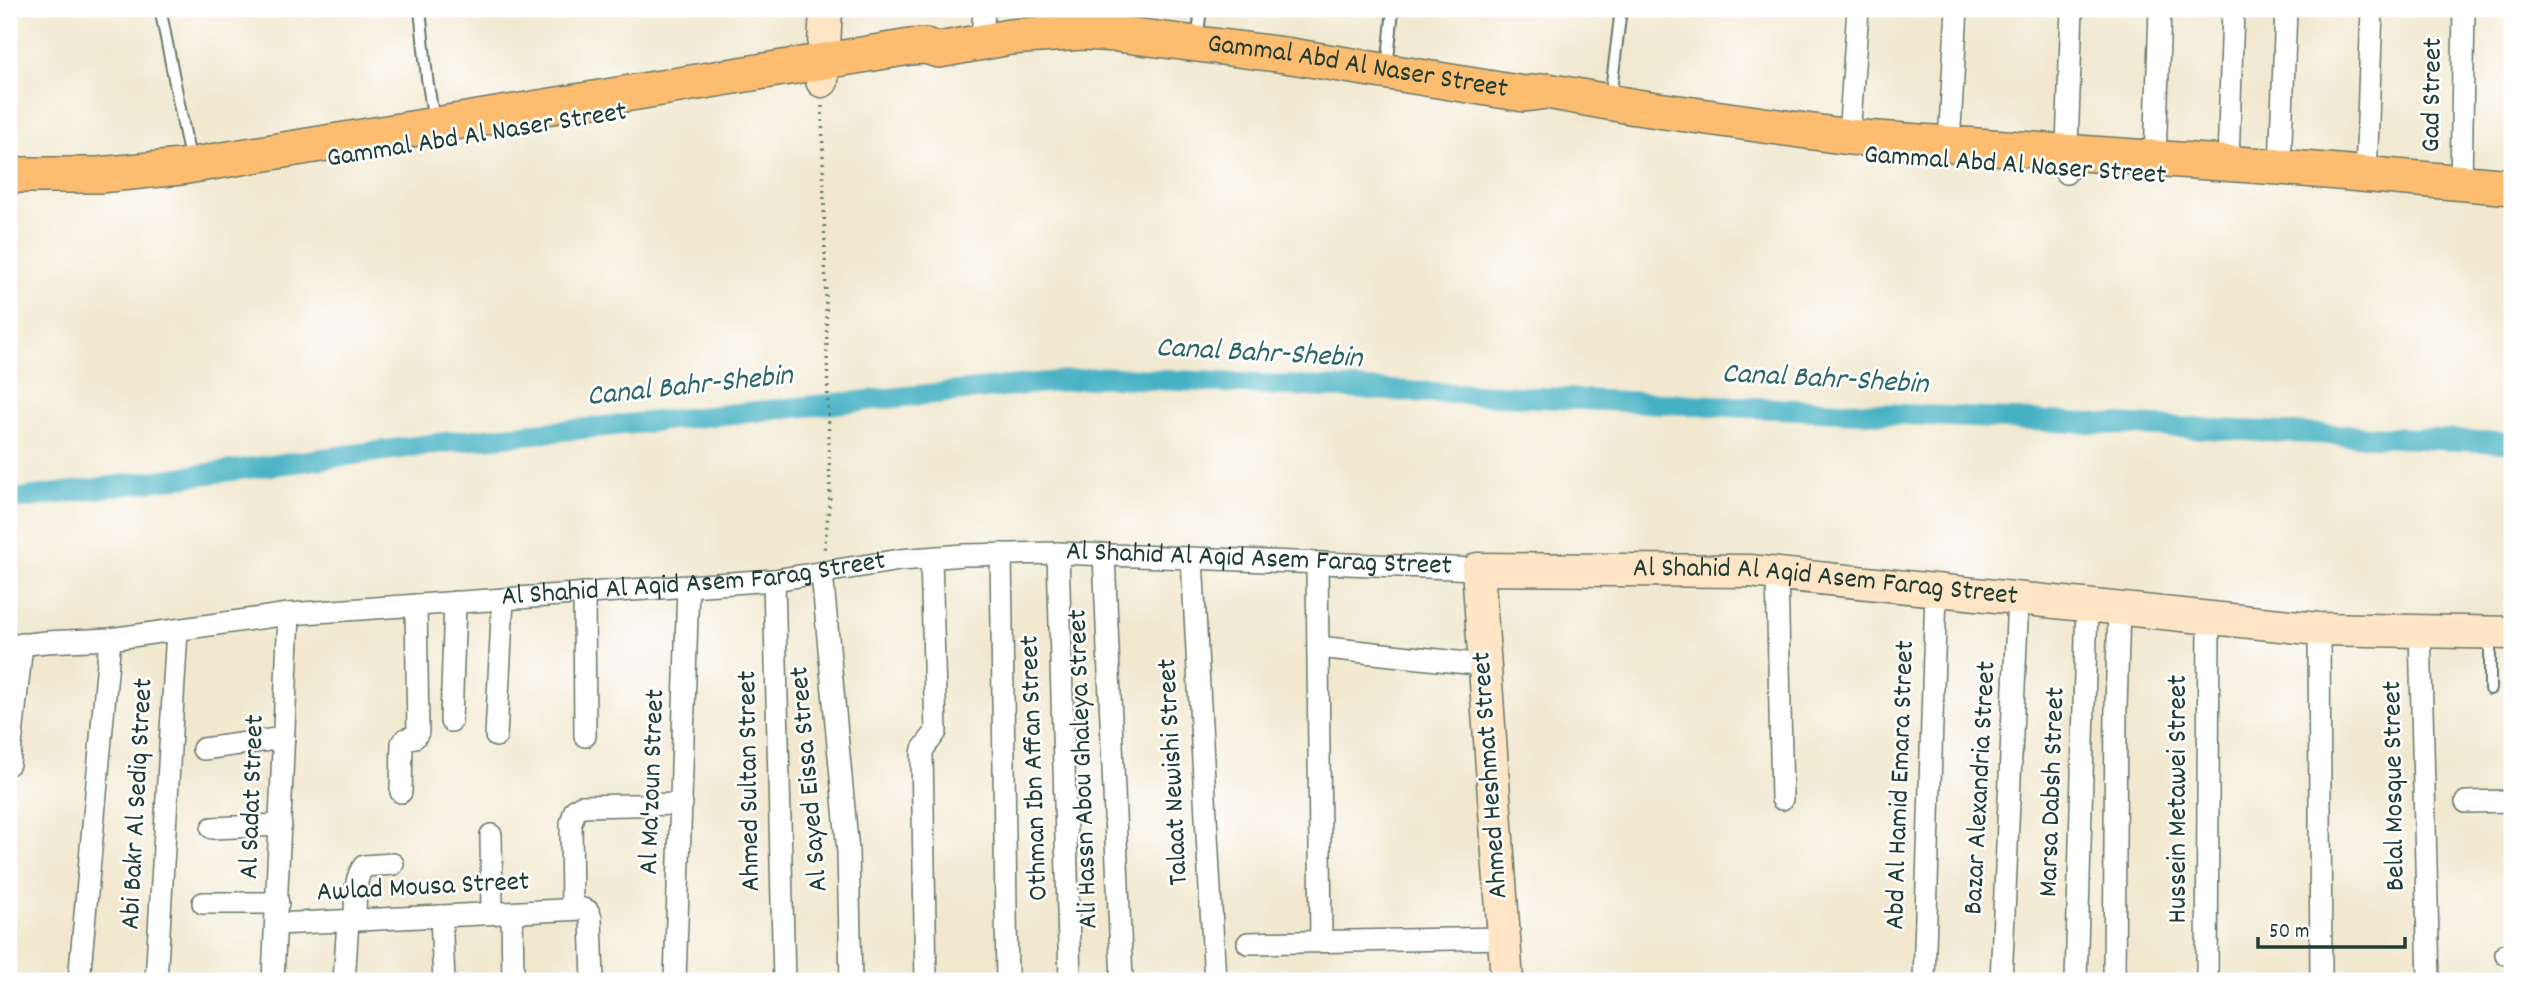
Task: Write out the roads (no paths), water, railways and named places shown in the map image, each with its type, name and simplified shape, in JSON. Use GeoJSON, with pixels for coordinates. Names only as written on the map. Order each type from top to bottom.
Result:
{"type":"FeatureCollection","features":[{"type":"Feature","properties":{"kind":"main road","name":"Gammal Abd Al Naser Street"},"geometry":{"type":"LineString","coordinates":[[9,194],[101,192],[185,184],[822,72],[918,46],[939,50],[983,25],[1010,37],[1082,27],[1387,71],[1524,94],[1547,91],[1849,136],[1949,144],[2066,163],[2512,206]]}},
{"type":"Feature","properties":{"kind":"main road","name":"Gammal Abd Al Naser Street"},"geometry":{"type":"LineString","coordinates":[[9,175],[99,175],[192,166],[435,125],[822,72]]}},
{"type":"Feature","properties":{"kind":"main road","name":"Gammal Abd Al Naser Street"},"geometry":{"type":"LineString","coordinates":[[1524,94],[1550,109],[1729,140],[1954,167],[2155,160],[2280,167],[2512,187]]}},
{"type":"Feature","properties":{"kind":"street"},"geometry":{"type":"LineString","coordinates":[[822,72],[826,9]]}},
{"type":"Feature","properties":{"kind":"street"},"geometry":{"type":"LineString","coordinates":[[1849,136],[1858,9]]}},
{"type":"Feature","properties":{"kind":"street"},"geometry":{"type":"LineString","coordinates":[[1949,144],[1957,9]]}},
{"type":"Feature","properties":{"kind":"street"},"geometry":{"type":"LineString","coordinates":[[2066,163],[2072,9]]}},
{"type":"Feature","properties":{"kind":"street"},"geometry":{"type":"LineString","coordinates":[[2155,160],[2160,9]]}},
{"type":"Feature","properties":{"kind":"street"},"geometry":{"type":"LineString","coordinates":[[2228,164],[2233,9]]}},
{"type":"Feature","properties":{"kind":"street"},"geometry":{"type":"LineString","coordinates":[[2280,167],[2286,9]]}},
{"type":"Feature","properties":{"kind":"street"},"geometry":{"type":"LineString","coordinates":[[2366,175],[2372,9]]}},
{"type":"Feature","properties":{"kind":"street","name":"Gad Street"},"geometry":{"type":"LineString","coordinates":[[2461,183],[2464,9]]}},
{"type":"Feature","properties":{"kind":"street","name":"Al Shahid Al Aqid Asem Farag Street"},"geometry":{"type":"LineString","coordinates":[[16,645],[110,639],[289,614],[774,580],[931,558],[1058,553],[1478,569],[1750,571],[2319,629],[2501,633]]}},
{"type":"Feature","properties":{"kind":"street","name":"Othman Ibn Affan Street"},"geometry":{"type":"LineString","coordinates":[[1058,553],[1070,981]]}},
{"type":"Feature","properties":{"kind":"street"},"geometry":{"type":"LineString","coordinates":[[1001,554],[1007,981]]}},
{"type":"Feature","properties":{"kind":"street","name":"Ali Hassn Abou Ghaleya Street"},"geometry":{"type":"LineString","coordinates":[[1104,554],[1122,981]]}},
{"type":"Feature","properties":{"kind":"street"},"geometry":{"type":"LineString","coordinates":[[926,981],[922,754],[923,748],[936,732],[931,558]]}},
{"type":"Feature","properties":{"kind":"street","name":"Talaat Newishi Street"},"geometry":{"type":"LineString","coordinates":[[1192,559],[1215,981]]}},
{"type":"Feature","properties":{"kind":"street"},"geometry":{"type":"LineString","coordinates":[[1317,564],[1321,942]]}},
{"type":"Feature","properties":{"kind":"street","name":"Ahmed Heshmat Street"},"geometry":{"type":"LineString","coordinates":[[1478,569],[1507,981]]}},
{"type":"Feature","properties":{"kind":"street","name":"Al Sayed Eissa Street"},"geometry":{"type":"LineString","coordinates":[[822,573],[848,852],[851,981]]}},
{"type":"Feature","properties":{"kind":"street"},"geometry":{"type":"LineString","coordinates":[[1777,574],[1782,799]]}},
{"type":"Feature","properties":{"kind":"street","name":"Ahmed Sultan Street"},"geometry":{"type":"LineString","coordinates":[[774,580],[784,981]]}},
{"type":"Feature","properties":{"kind":"street","name":"Al Ma'zoun Street"},"geometry":{"type":"LineString","coordinates":[[675,981],[688,586]]}},
{"type":"Feature","properties":{"kind":"street","name":"Abd Al Hamid Emara Street"},"geometry":{"type":"LineString","coordinates":[[1924,981],[1936,590]]}},
{"type":"Feature","properties":{"kind":"street"},"geometry":{"type":"LineString","coordinates":[[584,593],[585,736]]}},
{"type":"Feature","properties":{"kind":"street"},"geometry":{"type":"LineString","coordinates":[[496,736],[503,598]]}},
{"type":"Feature","properties":{"kind":"street","name":"Bazar Alexandria Street"},"geometry":{"type":"LineString","coordinates":[[2001,981],[2018,598]]}},
{"type":"Feature","properties":{"kind":"street"},"geometry":{"type":"LineString","coordinates":[[451,722],[455,602]]}},
{"type":"Feature","properties":{"kind":"street","name":"Marsa Dabsh Street"},"geometry":{"type":"LineString","coordinates":[[2076,981],[2087,604]]}},
{"type":"Feature","properties":{"kind":"street"},"geometry":{"type":"LineString","coordinates":[[401,792],[402,743],[405,739],[415,737],[418,732],[416,605]]}},
{"type":"Feature","properties":{"kind":"street"},"geometry":{"type":"LineString","coordinates":[[2114,981],[2119,608]]}},
{"type":"Feature","properties":{"kind":"street","name":"Al Sadat Street"},"geometry":{"type":"LineString","coordinates":[[274,981],[289,614]]}},
{"type":"Feature","properties":{"kind":"street","name":"Hussein Metawei Street"},"geometry":{"type":"LineString","coordinates":[[2207,981],[2208,617]]}},
{"type":"Feature","properties":{"kind":"street"},"geometry":{"type":"LineString","coordinates":[[2319,629],[2321,981]]}},
{"type":"Feature","properties":{"kind":"street","name":"Abi Bakr Al Sediq Street"},"geometry":{"type":"LineString","coordinates":[[156,981],[177,631]]}},
{"type":"Feature","properties":{"kind":"street","name":"Belal Mosque Street"},"geometry":{"type":"LineString","coordinates":[[2420,631],[2429,981]]}},
{"type":"Feature","properties":{"kind":"street"},"geometry":{"type":"LineString","coordinates":[[79,981],[110,639]]}},
{"type":"Feature","properties":{"kind":"street"},"geometry":{"type":"LineString","coordinates":[[9,764],[16,645]]}},
{"type":"Feature","properties":{"kind":"street"},"geometry":{"type":"LineString","coordinates":[[1318,647],[1485,665]]}},
{"type":"Feature","properties":{"kind":"street"},"geometry":{"type":"LineString","coordinates":[[203,749],[284,738]]}},
{"type":"Feature","properties":{"kind":"street"},"geometry":{"type":"LineString","coordinates":[[2466,802],[2512,801]]}},
{"type":"Feature","properties":{"kind":"street"},"geometry":{"type":"LineString","coordinates":[[593,981],[590,914],[583,909],[572,909],[571,822],[575,810],[581,806],[682,804]]}},
{"type":"Feature","properties":{"kind":"street"},"geometry":{"type":"LineString","coordinates":[[212,828],[281,824]]}},
{"type":"Feature","properties":{"kind":"street"},"geometry":{"type":"LineString","coordinates":[[491,835],[513,981]]}},
{"type":"Feature","properties":{"kind":"street"},"geometry":{"type":"LineString","coordinates":[[344,981],[358,876],[364,866],[393,864]]}},
{"type":"Feature","properties":{"kind":"street"},"geometry":{"type":"LineString","coordinates":[[203,903],[278,903]]}},
{"type":"Feature","properties":{"kind":"street","name":"Awlad Mousa Street"},"geometry":{"type":"LineString","coordinates":[[276,924],[572,909]]}},
{"type":"Feature","properties":{"kind":"street"},"geometry":{"type":"LineString","coordinates":[[442,916],[444,981]]}},
{"type":"Feature","properties":{"kind":"street"},"geometry":{"type":"LineString","coordinates":[[1248,943],[1504,938]]}},
{"type":"Feature","properties":{"kind":"lane"},"geometry":{"type":"LineString","coordinates":[[420,9],[435,125]]}},
{"type":"Feature","properties":{"kind":"lane"},"geometry":{"type":"LineString","coordinates":[[1197,43],[1201,9]]}},
{"type":"Feature","properties":{"kind":"lane"},"geometry":{"type":"LineString","coordinates":[[1387,71],[1393,9]]}},
{"type":"Feature","properties":{"kind":"lane"},"geometry":{"type":"LineString","coordinates":[[1609,101],[1621,9]]}},
{"type":"Feature","properties":{"kind":"lane"},"geometry":{"type":"LineString","coordinates":[[162,18],[192,166]]}},
{"type":"Feature","properties":{"kind":"lane"},"geometry":{"type":"LineString","coordinates":[[2490,689],[2501,633]]}},
{"type":"Feature","properties":{"kind":"waterway","name":"Canal Bahr-Shebin"},"geometry":{"type":"LineString","coordinates":[[9,500],[449,442],[1102,377],[2512,443]]}}]}
